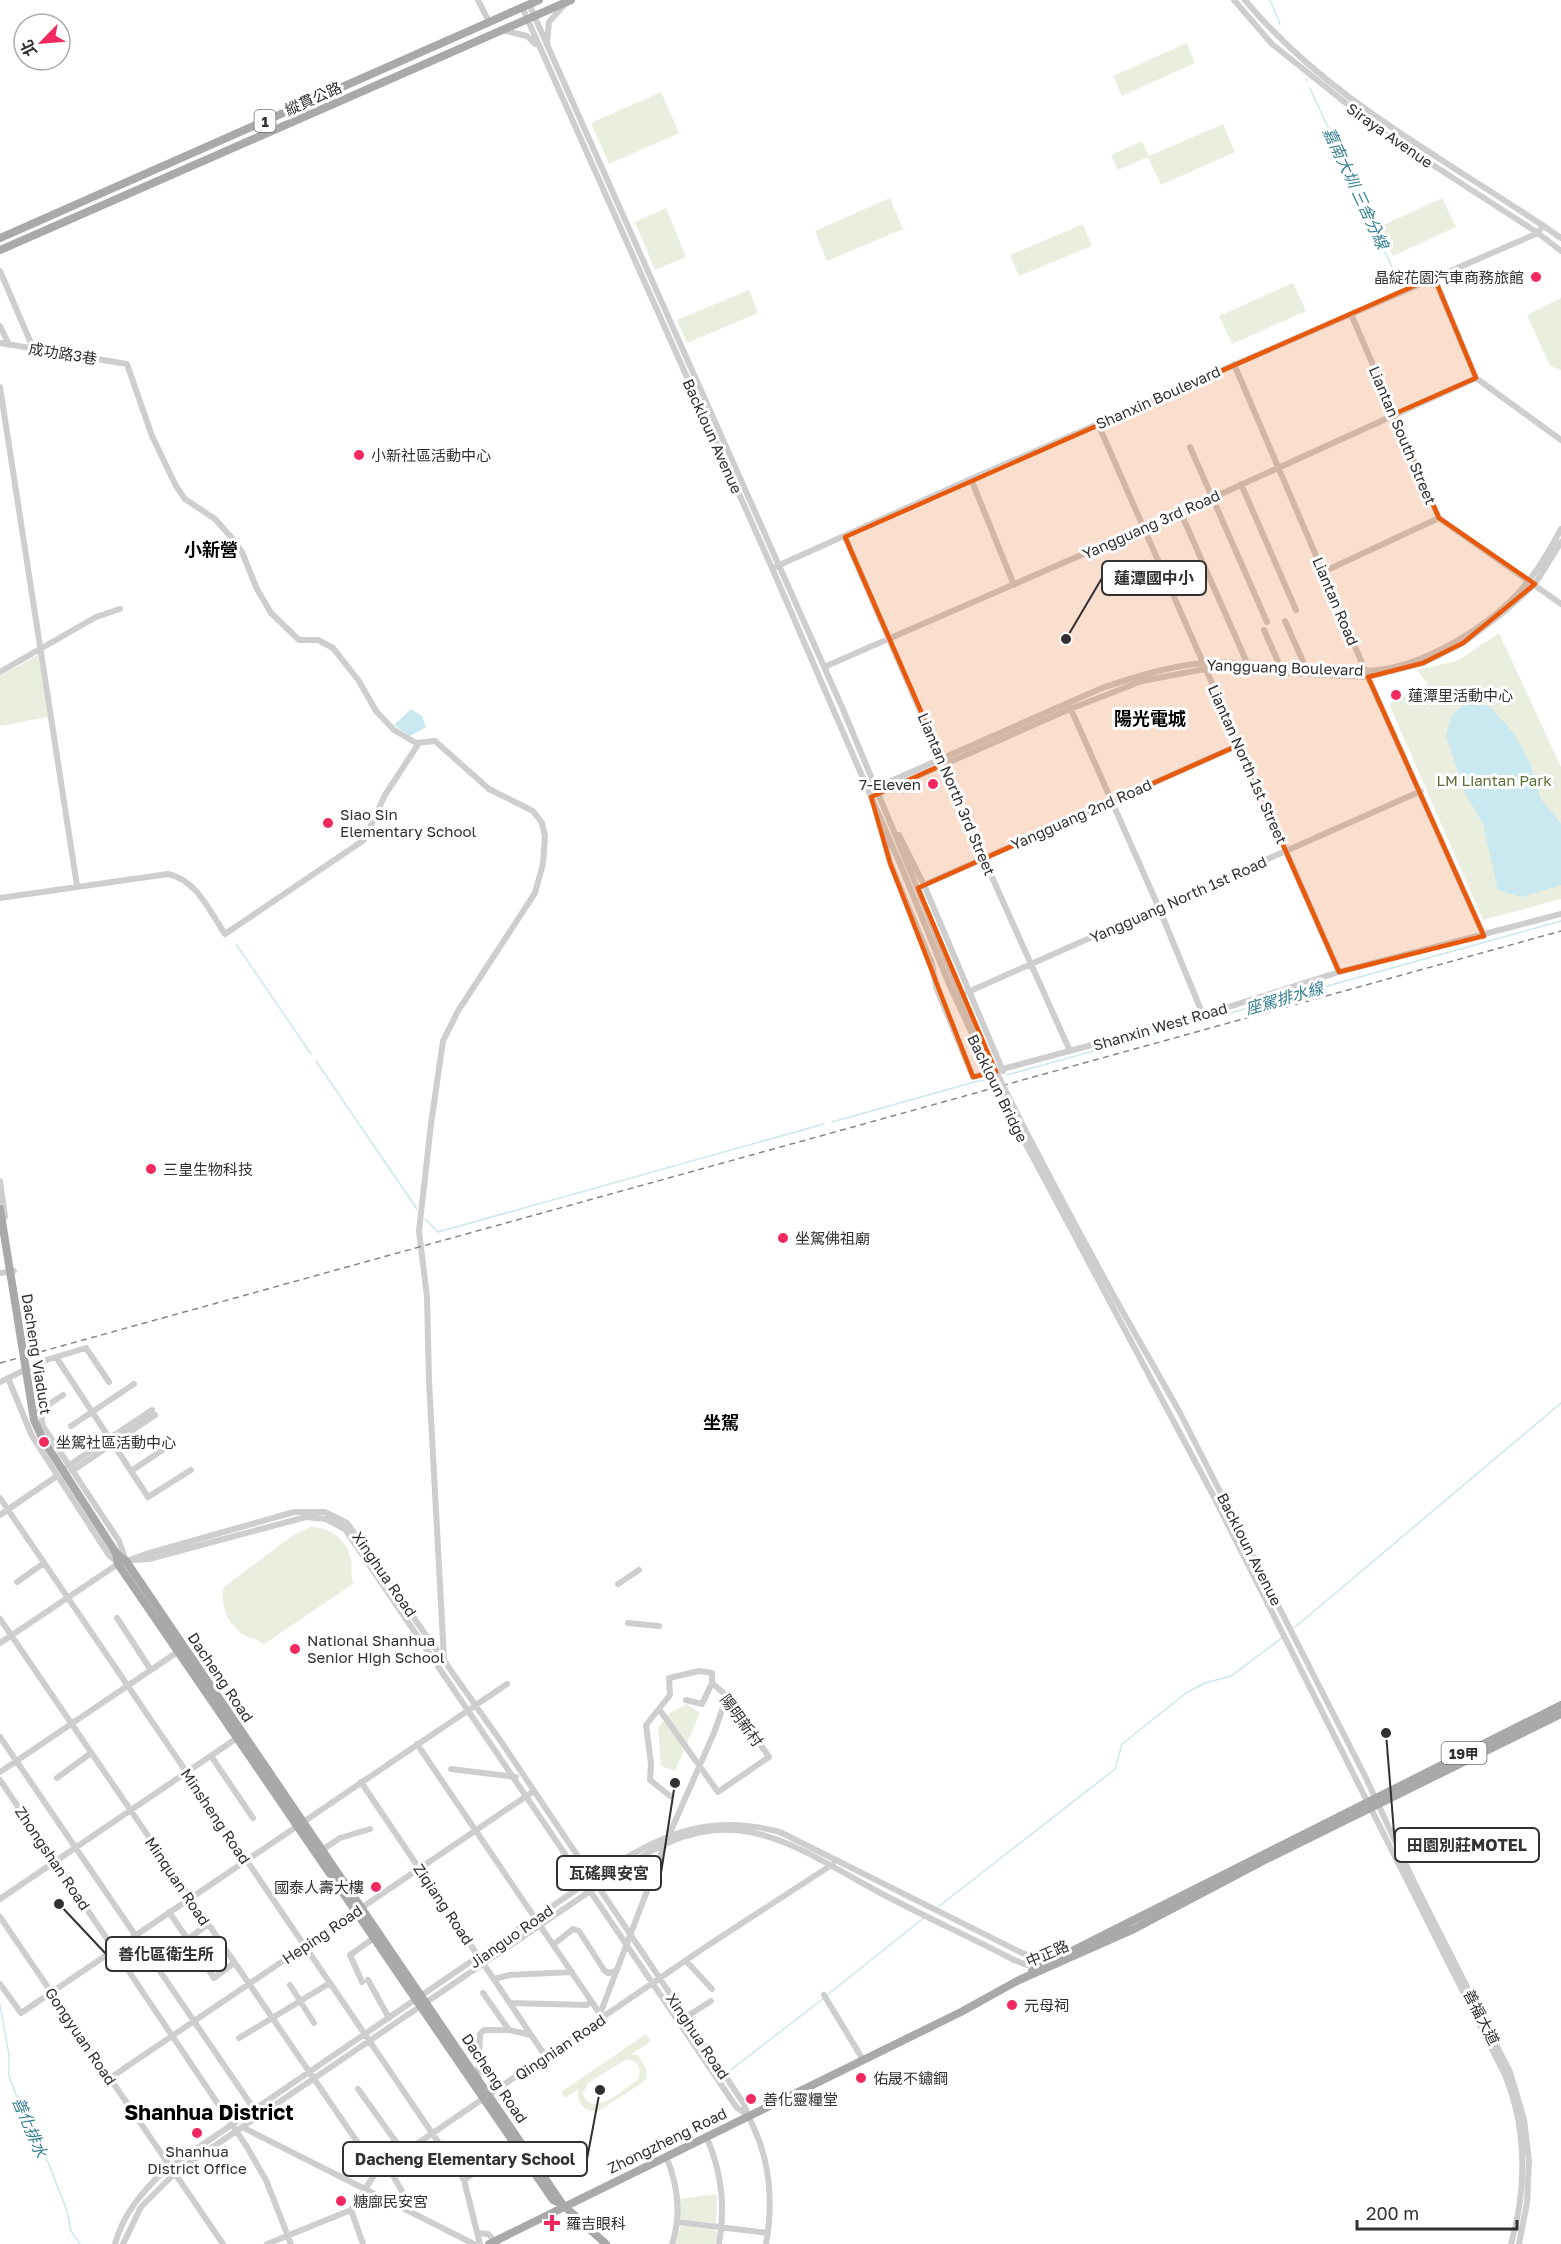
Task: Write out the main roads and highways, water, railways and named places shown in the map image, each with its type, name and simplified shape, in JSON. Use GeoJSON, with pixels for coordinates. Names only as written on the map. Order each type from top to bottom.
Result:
{"type":"FeatureCollection","features":[{"type":"Feature","properties":{"kind":"main road","name":"縱貫公路"},"geometry":{"type":"LineString","coordinates":[[0,238],[539,0]]}},
{"type":"Feature","properties":{"kind":"main road","name":"縱貫公路"},"geometry":{"type":"LineString","coordinates":[[0,250],[569,1]]}},
{"type":"Feature","properties":{"kind":"main road","name":"Dacheng Viaduct"},"geometry":{"type":"LineString","coordinates":[[0,1209],[34,1420],[42,1438],[122,1562]]}},
{"type":"Feature","properties":{"kind":"main road","name":"Dacheng Road"},"geometry":{"type":"LineString","coordinates":[[122,1562],[358,1910],[478,2078],[487,2097]]}},
{"type":"Feature","properties":{"kind":"main road","name":"19甲"},"geometry":{"type":"LineString","coordinates":[[1373,1802],[1561,1705]]}},
{"type":"Feature","properties":{"kind":"main road","name":"19甲"},"geometry":{"type":"LineString","coordinates":[[1373,1802],[1561,1714]]}},
{"type":"Feature","properties":{"kind":"main road","name":"中正路"},"geometry":{"type":"LineString","coordinates":[[1019,1980],[1373,1802]]}},
{"type":"Feature","properties":{"kind":"main road","name":"Dacheng Road"},"geometry":{"type":"LineString","coordinates":[[299,1823],[322,1850],[374,1938],[422,2001],[518,2143],[564,2205],[606,2244]]}},
{"type":"Feature","properties":{"kind":"main road","name":"中正路"},"geometry":{"type":"LineString","coordinates":[[1019,1980],[1040,1965],[1068,1955]]}},
{"type":"Feature","properties":{"kind":"main road","name":"Zhongzheng Road"},"geometry":{"type":"LineString","coordinates":[[494,2243],[564,2205],[862,2058],[961,2012],[1019,1980]]}},
{"type":"Feature","properties":{"kind":"water"},"geometry":{"type":"Polygon","coordinates":[[[1466,703],[1489,706],[1512,731],[1530,763],[1541,799],[1561,824],[1561,885],[1521,897],[1498,890],[1483,824],[1464,791],[1446,735],[1452,715],[1466,703]]]}},
{"type":"Feature","properties":{"kind":"water"},"geometry":{"type":"Polygon","coordinates":[[[411,709],[422,716],[426,727],[410,736],[394,725],[411,709]]]}},
{"type":"Feature","properties":{"kind":"waterway","name":"嘉南大圳 三舍分線"},"geometry":{"type":"LineString","coordinates":[[1270,0],[1280,24]]}},
{"type":"Feature","properties":{"kind":"waterway","name":"嘉南大圳 三舍分線"},"geometry":{"type":"LineString","coordinates":[[1310,88],[1401,287]]}},
{"type":"Feature","properties":{"kind":"waterway","name":"座駕排水線"},"geometry":{"type":"LineString","coordinates":[[1007,1075],[1561,921]]}},
{"type":"Feature","properties":{"kind":"waterway"},"geometry":{"type":"LineString","coordinates":[[236,944],[311,1054]]}},
{"type":"Feature","properties":{"kind":"waterway"},"geometry":{"type":"LineString","coordinates":[[316,1061],[417,1209]]}},
{"type":"Feature","properties":{"kind":"waterway"},"geometry":{"type":"LineString","coordinates":[[832,1122],[978,1081],[989,1080]]}},
{"type":"Feature","properties":{"kind":"waterway"},"geometry":{"type":"LineString","coordinates":[[425,1219],[438,1232],[824,1124]]}},
{"type":"Feature","properties":{"kind":"waterway"},"geometry":{"type":"LineString","coordinates":[[1294,1628],[1561,1403]]}},
{"type":"Feature","properties":{"kind":"waterway"},"geometry":{"type":"LineString","coordinates":[[938,1907],[1115,1769],[1122,1744],[1186,1693],[1205,1683],[1231,1676],[1283,1637]]}},
{"type":"Feature","properties":{"kind":"waterway"},"geometry":{"type":"LineString","coordinates":[[827,1995],[925,1917]]}},
{"type":"Feature","properties":{"kind":"waterway"},"geometry":{"type":"LineString","coordinates":[[732,2069],[824,1998]]}},
{"type":"Feature","properties":{"kind":"waterway","name":"善化排水"},"geometry":{"type":"LineString","coordinates":[[0,2005],[9,2055],[9,2076],[26,2121],[48,2162],[67,2211],[71,2231],[80,2244]]}},
{"type":"Feature","properties":{"kind":"railway"},"geometry":{"type":"LineString","coordinates":[[0,1363],[1561,931]]}},
{"type":"Feature","properties":{"kind":"place","name":"晶綻花園汽車商務旅館"},"geometry":{"type":"Point","coordinates":[1536,277]}},
{"type":"Feature","properties":{"kind":"place","name":"小新社區活動中心"},"geometry":{"type":"Point","coordinates":[359,455]}},
{"type":"Feature","properties":{"kind":"place","name":"蓮潭國中小"},"geometry":{"type":"Point","coordinates":[1066,639]}},
{"type":"Feature","properties":{"kind":"place","name":"蓮潭里活動中心"},"geometry":{"type":"Point","coordinates":[1396,695]}},
{"type":"Feature","properties":{"kind":"place","name":"7-Eleven"},"geometry":{"type":"Point","coordinates":[933,784]}},
{"type":"Feature","properties":{"kind":"place","name":"Siao Sin Elementary School"},"geometry":{"type":"Point","coordinates":[328,823]}},
{"type":"Feature","properties":{"kind":"place","name":"三皇生物科技"},"geometry":{"type":"Point","coordinates":[151,1169]}},
{"type":"Feature","properties":{"kind":"place","name":"坐駕佛祖廟"},"geometry":{"type":"Point","coordinates":[783,1238]}},
{"type":"Feature","properties":{"kind":"place","name":"坐駕社區活動中心"},"geometry":{"type":"Point","coordinates":[44,1442]}},
{"type":"Feature","properties":{"kind":"place","name":"National Shanhua Senior High School"},"geometry":{"type":"Point","coordinates":[295,1649]}},
{"type":"Feature","properties":{"kind":"place","name":"田園別莊MOTEL"},"geometry":{"type":"Point","coordinates":[1386,1733]}},
{"type":"Feature","properties":{"kind":"place","name":"瓦磘興安宮"},"geometry":{"type":"Point","coordinates":[675,1783]}},
{"type":"Feature","properties":{"kind":"place","name":"國泰人壽大樓"},"geometry":{"type":"Point","coordinates":[376,1887]}},
{"type":"Feature","properties":{"kind":"place","name":"善化區衛生所"},"geometry":{"type":"Point","coordinates":[59,1904]}},
{"type":"Feature","properties":{"kind":"place","name":"元母祠"},"geometry":{"type":"Point","coordinates":[1012,2005]}},
{"type":"Feature","properties":{"kind":"place","name":"佑晟不鏽鋼"},"geometry":{"type":"Point","coordinates":[861,2078]}},
{"type":"Feature","properties":{"kind":"place","name":"Dacheng Elementary School"},"geometry":{"type":"Point","coordinates":[600,2090]}},
{"type":"Feature","properties":{"kind":"place","name":"善化靈糧堂"},"geometry":{"type":"Point","coordinates":[751,2099]}},
{"type":"Feature","properties":{"kind":"place","name":"Shanhua District Office"},"geometry":{"type":"Point","coordinates":[197,2133]}},
{"type":"Feature","properties":{"kind":"place","name":"糖廍民安宮"},"geometry":{"type":"Point","coordinates":[341,2201]}},
{"type":"Feature","properties":{"kind":"place","name":"羅吉眼科"},"geometry":{"type":"Point","coordinates":[552,2223]}},
{"type":"Feature","properties":{"kind":"district","name":"小新營"},"geometry":{"type":"Point","coordinates":[211,549]}},
{"type":"Feature","properties":{"kind":"district","name":"陽光電城"},"geometry":{"type":"Point","coordinates":[1150,718]}},
{"type":"Feature","properties":{"kind":"district","name":"坐駕"},"geometry":{"type":"Point","coordinates":[721,1422]}},
{"type":"Feature","properties":{"kind":"district","name":"Shanhua District"},"geometry":{"type":"Point","coordinates":[209,2112]}},
{"type":"Feature","properties":{"kind":"park label","name":"LM Liantan Park"},"geometry":{"type":"Point","coordinates":[1494,780]}}]}
